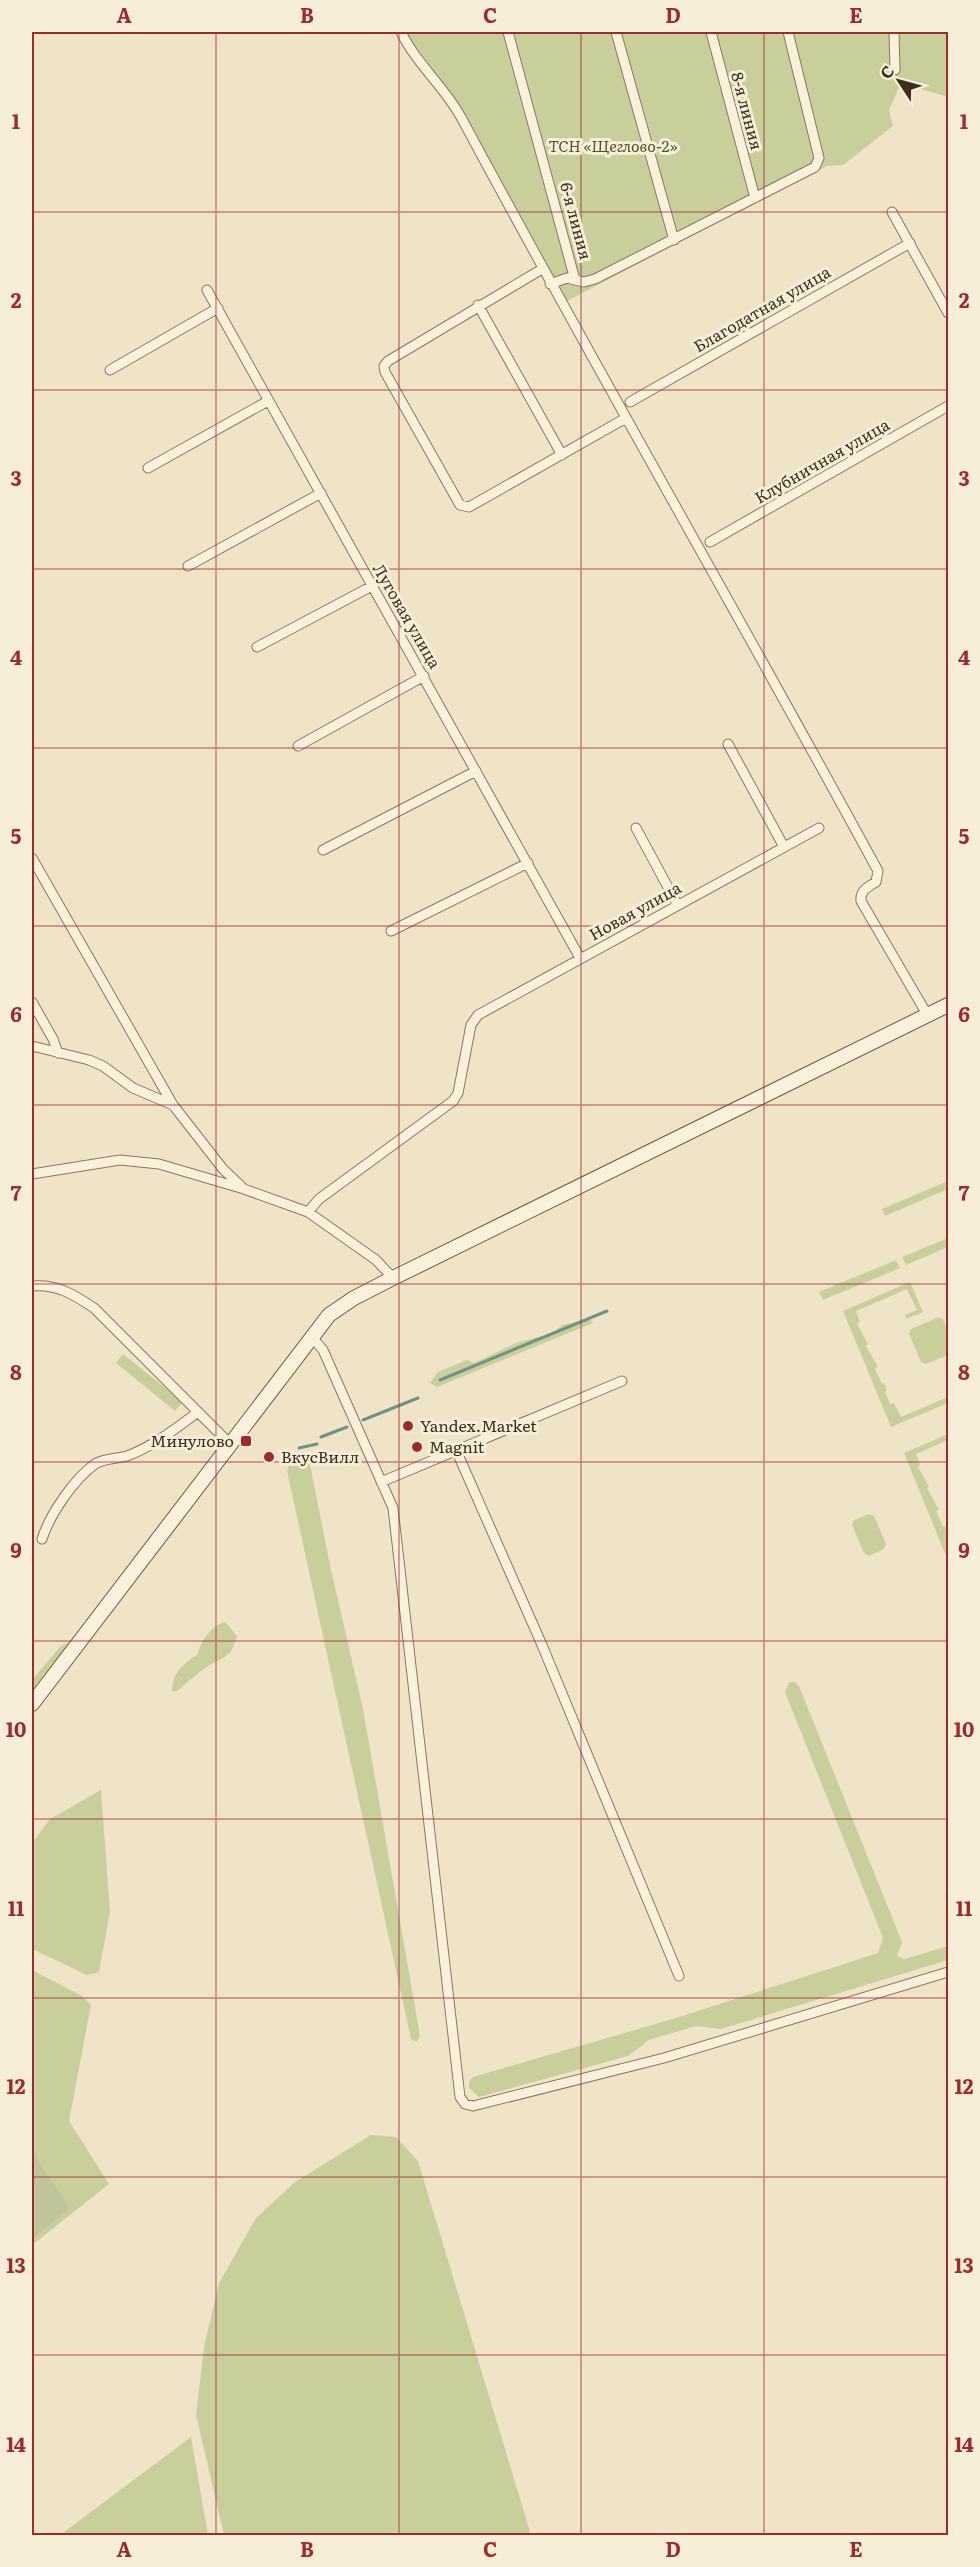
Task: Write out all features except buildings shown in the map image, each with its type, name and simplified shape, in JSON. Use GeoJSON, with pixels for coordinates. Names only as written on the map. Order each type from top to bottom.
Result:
{"type":"FeatureCollection","features":[{"type":"Feature","properties":{"kind":"main road"},"geometry":{"type":"LineString","coordinates":[[32,1704],[311,1336],[336,1311],[354,1298],[393,1278],[948,1005]]}},
{"type":"Feature","properties":{"kind":"street"},"geometry":{"type":"LineString","coordinates":[[401,32],[412,53],[456,107],[550,284],[772,675],[878,871],[876,882],[860,895],[861,901],[928,1016]]}},
{"type":"Feature","properties":{"kind":"street","name":"6-я линия"},"geometry":{"type":"LineString","coordinates":[[508,32],[575,280]]}},
{"type":"Feature","properties":{"kind":"street"},"geometry":{"type":"LineString","coordinates":[[616,32],[674,240]]}},
{"type":"Feature","properties":{"kind":"street","name":"8-я линия"},"geometry":{"type":"LineString","coordinates":[[711,32],[755,198]]}},
{"type":"Feature","properties":{"kind":"street"},"geometry":{"type":"LineString","coordinates":[[550,284],[567,278],[584,282],[595,279],[815,167],[819,158],[788,32]]}},
{"type":"Feature","properties":{"kind":"street"},"geometry":{"type":"LineString","coordinates":[[894,32],[895,70]]}},
{"type":"Feature","properties":{"kind":"street"},"geometry":{"type":"LineString","coordinates":[[892,212],[948,313]]}},
{"type":"Feature","properties":{"kind":"street","name":"Благодатная улица"},"geometry":{"type":"LineString","coordinates":[[630,402],[910,243]]}},
{"type":"Feature","properties":{"kind":"street"},"geometry":{"type":"LineString","coordinates":[[542,269],[478,305],[388,361],[384,366],[385,372],[460,505],[464,508],[626,418]]}},
{"type":"Feature","properties":{"kind":"street","name":"Луговая улица"},"geometry":{"type":"LineString","coordinates":[[207,290],[579,958]]}},
{"type":"Feature","properties":{"kind":"street"},"geometry":{"type":"LineString","coordinates":[[478,305],[562,455]]}},
{"type":"Feature","properties":{"kind":"street"},"geometry":{"type":"LineString","coordinates":[[110,370],[218,308]]}},
{"type":"Feature","properties":{"kind":"street"},"geometry":{"type":"LineString","coordinates":[[148,468],[268,400]]}},
{"type":"Feature","properties":{"kind":"street","name":"Клубничная улица"},"geometry":{"type":"LineString","coordinates":[[710,542],[948,406]]}},
{"type":"Feature","properties":{"kind":"street"},"geometry":{"type":"LineString","coordinates":[[188,566],[321,494]]}},
{"type":"Feature","properties":{"kind":"street"},"geometry":{"type":"LineString","coordinates":[[257,647],[372,586]]}},
{"type":"Feature","properties":{"kind":"street"},"geometry":{"type":"LineString","coordinates":[[298,746],[424,676]]}},
{"type":"Feature","properties":{"kind":"street"},"geometry":{"type":"LineString","coordinates":[[728,744],[784,847]]}},
{"type":"Feature","properties":{"kind":"street"},"geometry":{"type":"LineString","coordinates":[[323,850],[476,771]]}},
{"type":"Feature","properties":{"kind":"street"},"geometry":{"type":"LineString","coordinates":[[636,828],[677,904]]}},
{"type":"Feature","properties":{"kind":"street","name":"Новая улица"},"geometry":{"type":"LineString","coordinates":[[308,1212],[319,1199],[453,1101],[458,1093],[471,1025],[478,1015],[819,828]]}},
{"type":"Feature","properties":{"kind":"street"},"geometry":{"type":"LineString","coordinates":[[32,858],[173,1105],[223,1169],[244,1189]]}},
{"type":"Feature","properties":{"kind":"street"},"geometry":{"type":"LineString","coordinates":[[391,931],[528,863]]}},
{"type":"Feature","properties":{"kind":"street"},"geometry":{"type":"LineString","coordinates":[[32,1002],[53,1039],[58,1053]]}},
{"type":"Feature","properties":{"kind":"street"},"geometry":{"type":"LineString","coordinates":[[32,1046],[89,1060],[103,1066],[133,1088],[173,1105]]}},
{"type":"Feature","properties":{"kind":"street"},"geometry":{"type":"LineString","coordinates":[[32,1174],[120,1160],[159,1164],[244,1189],[308,1212],[376,1260],[393,1278]]}},
{"type":"Feature","properties":{"kind":"street"},"geometry":{"type":"LineString","coordinates":[[32,1286],[47,1285],[70,1292],[94,1308],[230,1444]]}},
{"type":"Feature","properties":{"kind":"street"},"geometry":{"type":"LineString","coordinates":[[311,1336],[322,1350],[393,1508],[460,2097],[465,2104],[473,2106],[664,2058],[948,1972]]}},
{"type":"Feature","properties":{"kind":"street"},"geometry":{"type":"LineString","coordinates":[[381,1482],[622,1381]]}},
{"type":"Feature","properties":{"kind":"street"},"geometry":{"type":"LineString","coordinates":[[42,1539],[48,1522],[83,1474],[98,1462],[126,1456],[162,1439],[198,1412]]}},
{"type":"Feature","properties":{"kind":"street"},"geometry":{"type":"LineString","coordinates":[[456,1450],[542,1645],[679,1976]]}},
{"type":"Feature","properties":{"kind":"green space","name":"ТСН «Щеглово-2»"},"geometry":{"type":"Polygon","coordinates":[[[405,32],[948,32],[948,97],[901,83],[889,110],[893,126],[843,165],[827,166],[565,302],[459,105],[415,51],[405,32]]]}},
{"type":"Feature","properties":{"kind":"green space"},"geometry":{"type":"Polygon","coordinates":[[[948,1181],[948,1189],[885,1216],[882,1209],[948,1181]]]}},
{"type":"Feature","properties":{"kind":"green space"},"geometry":{"type":"Polygon","coordinates":[[[948,1238],[948,1247],[906,1265],[902,1257],[948,1238]]]}},
{"type":"Feature","properties":{"kind":"green space"},"geometry":{"type":"Polygon","coordinates":[[[896,1260],[900,1268],[823,1300],[819,1292],[896,1260]]]}},
{"type":"Feature","properties":{"kind":"green space"},"geometry":{"type":"Polygon","coordinates":[[[910,1282],[923,1312],[906,1319],[905,1315],[917,1310],[907,1289],[856,1311],[860,1322],[857,1324],[878,1367],[875,1369],[887,1390],[885,1392],[890,1404],[894,1403],[901,1417],[948,1397],[948,1403],[891,1427],[843,1311],[910,1282]]]}},
{"type":"Feature","properties":{"kind":"green space"},"geometry":{"type":"Polygon","coordinates":[[[939,1317],[943,1319],[948,1332],[948,1355],[926,1364],[921,1362],[909,1334],[911,1329],[939,1317]]]}},
{"type":"Feature","properties":{"kind":"green space"},"geometry":{"type":"Polygon","coordinates":[[[590,1319],[593,1323],[437,1387],[430,1383],[438,1372],[467,1360],[474,1363],[516,1343],[553,1333],[562,1325],[590,1319]]]}},
{"type":"Feature","properties":{"kind":"green space"},"geometry":{"type":"Polygon","coordinates":[[[123,1354],[183,1402],[175,1411],[116,1363],[123,1354]]]}},
{"type":"Feature","properties":{"kind":"green space"},"geometry":{"type":"Polygon","coordinates":[[[948,1434],[948,1440],[916,1454],[920,1465],[918,1467],[939,1510],[936,1511],[943,1527],[945,1526],[948,1533],[946,1534],[948,1561],[904,1453],[948,1434]]]}},
{"type":"Feature","properties":{"kind":"green space"},"geometry":{"type":"Polygon","coordinates":[[[301,1452],[308,1454],[330,1565],[363,1709],[420,2036],[417,2042],[411,2039],[287,1471],[292,1458],[301,1452]]]}},
{"type":"Feature","properties":{"kind":"green space"},"geometry":{"type":"Polygon","coordinates":[[[869,1514],[874,1516],[886,1544],[884,1549],[869,1556],[864,1553],[852,1525],[854,1520],[869,1514]]]}},
{"type":"Feature","properties":{"kind":"green space"},"geometry":{"type":"Polygon","coordinates":[[[225,1622],[237,1636],[229,1653],[204,1669],[177,1691],[172,1691],[176,1674],[197,1655],[211,1630],[225,1622]]]}},
{"type":"Feature","properties":{"kind":"green space"},"geometry":{"type":"Polygon","coordinates":[[[69,1642],[32,1690],[32,1680],[60,1647],[69,1642]]]}},
{"type":"Feature","properties":{"kind":"green space"},"geometry":{"type":"Polygon","coordinates":[[[789,1682],[795,1682],[799,1686],[902,1942],[897,1956],[905,1959],[948,1946],[948,1960],[721,2029],[696,2026],[649,2040],[628,2056],[479,2097],[469,2088],[469,2082],[473,2077],[676,2018],[878,1953],[883,1938],[785,1692],[789,1682]]]}},
{"type":"Feature","properties":{"kind":"green space"},"geometry":{"type":"Polygon","coordinates":[[[101,1790],[110,1912],[99,1972],[87,1975],[32,1949],[32,1843],[50,1819],[101,1790]]]}},
{"type":"Feature","properties":{"kind":"green space"},"geometry":{"type":"Polygon","coordinates":[[[32,1970],[82,1996],[91,2005],[69,2121],[109,2184],[32,2245],[32,1970]]]}},
{"type":"Feature","properties":{"kind":"green space"},"geometry":{"type":"Polygon","coordinates":[[[371,2135],[396,2137],[418,2161],[531,2535],[224,2535],[196,2415],[204,2347],[219,2283],[256,2218],[295,2182],[371,2135]]]}},
{"type":"Feature","properties":{"kind":"green space"},"geometry":{"type":"Polygon","coordinates":[[[32,2152],[70,2208],[32,2239],[32,2152]]]}},
{"type":"Feature","properties":{"kind":"green space"},"geometry":{"type":"Polygon","coordinates":[[[191,2437],[208,2535],[60,2535],[191,2437]]]}},
{"type":"Feature","properties":{"kind":"waterway"},"geometry":{"type":"LineString","coordinates":[[440,1380],[607,1311]]}},
{"type":"Feature","properties":{"kind":"waterway"},"geometry":{"type":"LineString","coordinates":[[363,1420],[418,1398]]}},
{"type":"Feature","properties":{"kind":"waterway"},"geometry":{"type":"LineString","coordinates":[[321,1437],[347,1427]]}},
{"type":"Feature","properties":{"kind":"waterway"},"geometry":{"type":"LineString","coordinates":[[299,1448],[317,1444]]}},
{"type":"Feature","properties":{"kind":"place","name":"Yandex.Market"},"geometry":{"type":"Point","coordinates":[408,1426]}},
{"type":"Feature","properties":{"kind":"place","name":"Минулово"},"geometry":{"type":"Point","coordinates":[246,1441]}},
{"type":"Feature","properties":{"kind":"place","name":"Magnit"},"geometry":{"type":"Point","coordinates":[417,1447]}},
{"type":"Feature","properties":{"kind":"place","name":"ВкусВилл"},"geometry":{"type":"Point","coordinates":[269,1457]}}]}
